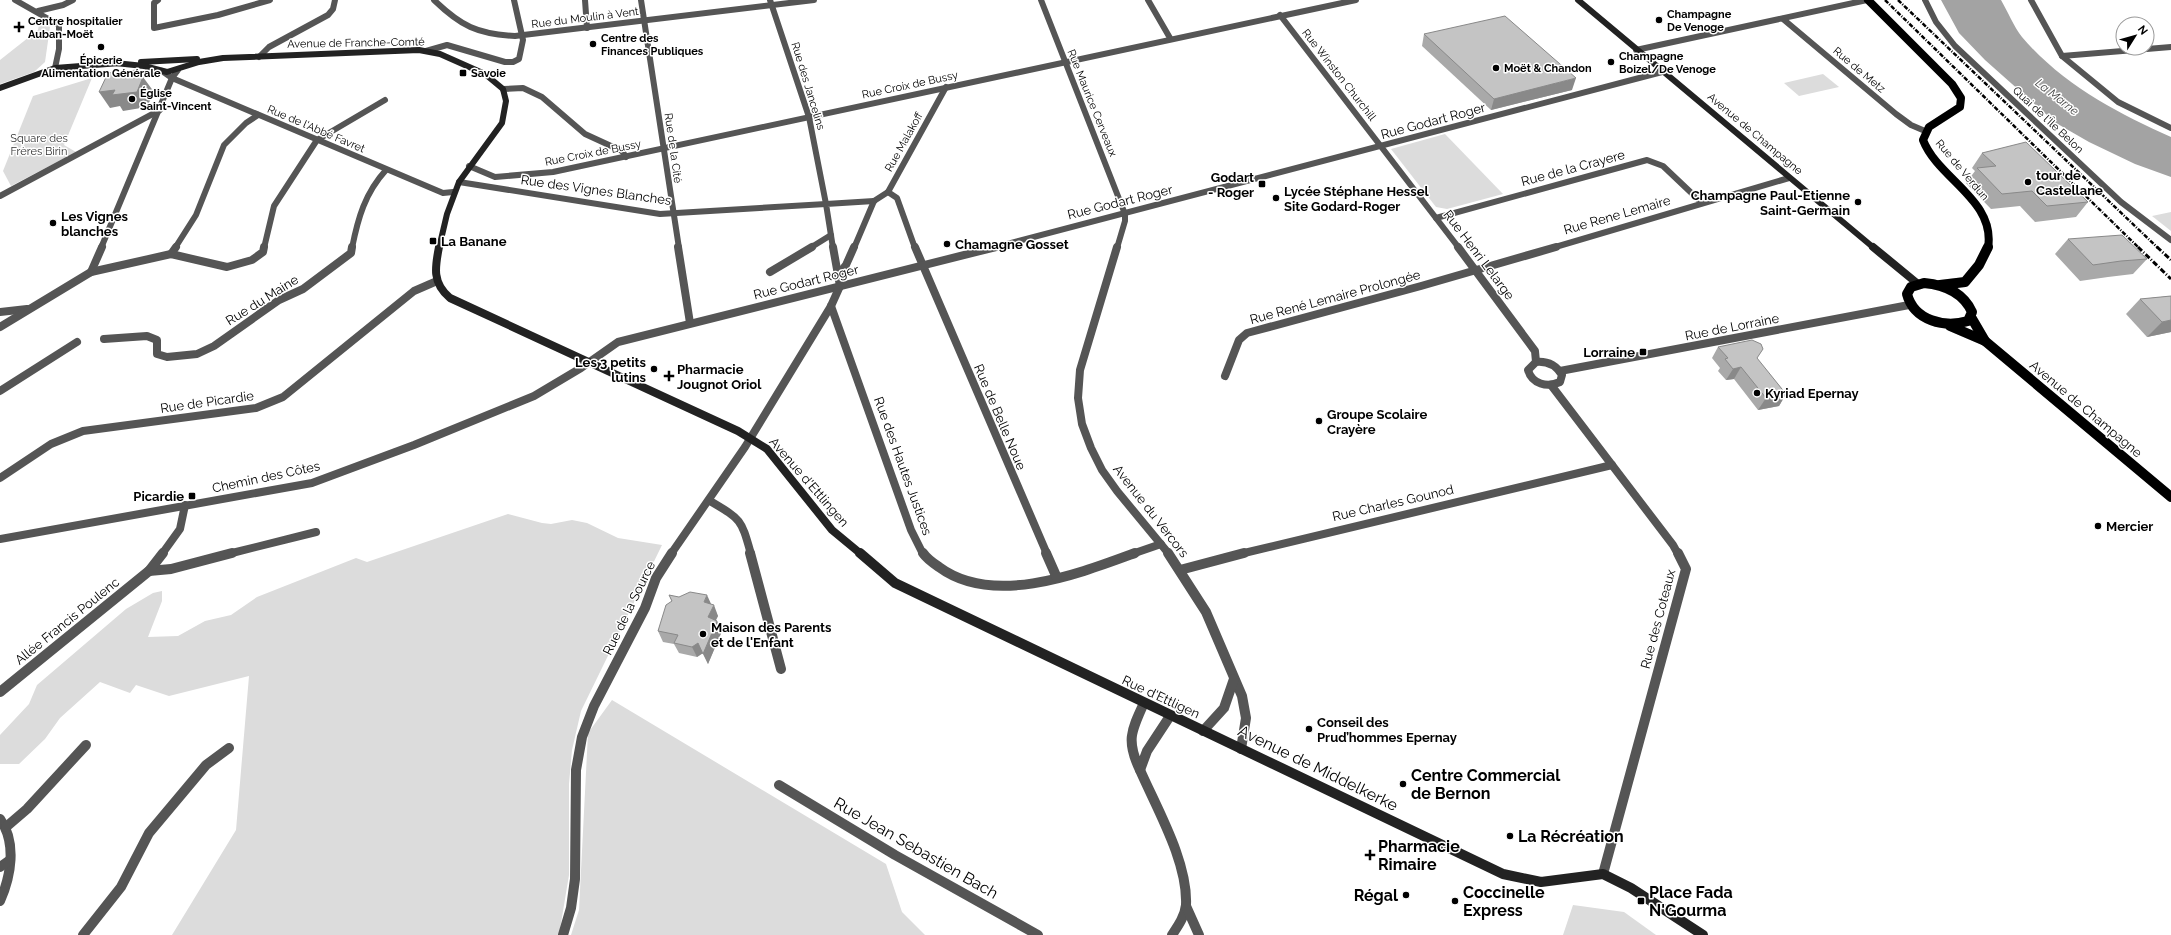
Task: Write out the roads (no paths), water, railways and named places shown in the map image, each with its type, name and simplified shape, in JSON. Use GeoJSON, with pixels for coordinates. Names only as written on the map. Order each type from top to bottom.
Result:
{"type":"FeatureCollection","features":[{"type":"Feature","properties":{"kind":"main road","name":"Rue de Verdun"},"geometry":{"type":"LineString","coordinates":[[1868,0],[1959,92],[1960,107],[1933,123],[1925,131],[1923,140],[1932,158],[1971,198],[1988,224],[1990,242],[1988,252],[1983,262],[1965,282]]}},
{"type":"Feature","properties":{"kind":"main road"},"geometry":{"type":"LineString","coordinates":[[1909,305],[1906,298],[1907,292],[1911,287],[1918,284],[1940,285],[1965,282],[1967,301]]}},
{"type":"Feature","properties":{"kind":"main road"},"geometry":{"type":"LineString","coordinates":[[1940,285],[1955,292],[1967,301]]}},
{"type":"Feature","properties":{"kind":"main road","name":"Avenue de Champagne"},"geometry":{"type":"LineString","coordinates":[[1967,301],[1972,312],[1971,317],[1985,341]]}},
{"type":"Feature","properties":{"kind":"main road","name":"Avenue de Champagne"},"geometry":{"type":"LineString","coordinates":[[1909,305],[1921,316],[1948,325],[1985,341],[2171,496]]}},
{"type":"Feature","properties":{"kind":"main road"},"geometry":{"type":"LineString","coordinates":[[1948,325],[1963,324],[1971,317]]}},
{"type":"Feature","properties":{"kind":"street"},"geometry":{"type":"LineString","coordinates":[[15,0],[38,11],[59,25],[59,50],[56,68]]}},
{"type":"Feature","properties":{"kind":"street"},"geometry":{"type":"LineString","coordinates":[[38,11],[63,5],[73,0]]}},
{"type":"Feature","properties":{"kind":"street"},"geometry":{"type":"LineString","coordinates":[[158,0],[154,3],[154,28],[218,15],[270,0]]}},
{"type":"Feature","properties":{"kind":"street"},"geometry":{"type":"LineString","coordinates":[[259,56],[269,47],[328,15],[333,9],[335,0]]}},
{"type":"Feature","properties":{"kind":"street","name":"Rue du Moulin à Vent"},"geometry":{"type":"LineString","coordinates":[[434,0],[453,19],[469,30],[490,35],[521,36],[644,21],[771,3],[814,0]]}},
{"type":"Feature","properties":{"kind":"street"},"geometry":{"type":"LineString","coordinates":[[426,51],[447,46],[506,62],[513,62],[519,58],[523,40],[514,0]]}},
{"type":"Feature","properties":{"kind":"street"},"geometry":{"type":"LineString","coordinates":[[585,0],[587,28]]}},
{"type":"Feature","properties":{"kind":"street","name":"Rue de la Cité"},"geometry":{"type":"LineString","coordinates":[[641,0],[690,323]]}},
{"type":"Feature","properties":{"kind":"street","name":"Rue Maurice Cerveaux"},"geometry":{"type":"LineString","coordinates":[[1041,0],[1064,62],[1125,214]]}},
{"type":"Feature","properties":{"kind":"street"},"geometry":{"type":"LineString","coordinates":[[1148,0],[1170,38]]}},
{"type":"Feature","properties":{"kind":"street","name":"Rue Croix de Bussy"},"geometry":{"type":"LineString","coordinates":[[469,166],[488,175],[506,177],[553,172],[1170,38],[1356,0]]}},
{"type":"Feature","properties":{"kind":"street","name":"Avenue de Champagne"},"geometry":{"type":"LineString","coordinates":[[1578,0],[1662,72],[1918,284]]}},
{"type":"Feature","properties":{"kind":"street"},"geometry":{"type":"LineString","coordinates":[[1636,50],[1868,0]]}},
{"type":"Feature","properties":{"kind":"street","name":"Quai de l'Île Belon"},"geometry":{"type":"LineString","coordinates":[[1926,0],[1936,22],[1955,46],[2121,202],[2171,240]]}},
{"type":"Feature","properties":{"kind":"street"},"geometry":{"type":"LineString","coordinates":[[2030,0],[2062,56],[2118,102],[2171,128]]}},
{"type":"Feature","properties":{"kind":"street","name":"Rue des Jancelins"},"geometry":{"type":"LineString","coordinates":[[771,3],[809,117],[840,286]]}},
{"type":"Feature","properties":{"kind":"street","name":"Rue Winston Churchill"},"geometry":{"type":"LineString","coordinates":[[1280,15],[1382,147]]}},
{"type":"Feature","properties":{"kind":"street","name":"Rue de Metz"},"geometry":{"type":"LineString","coordinates":[[1783,19],[1896,114],[1911,125],[1925,131]]}},
{"type":"Feature","properties":{"kind":"street"},"geometry":{"type":"LineString","coordinates":[[2062,56],[2171,47]]}},
{"type":"Feature","properties":{"kind":"street","name":"Avenue de Franche-Comté"},"geometry":{"type":"LineString","coordinates":[[0,88],[56,68],[205,58],[426,51],[440,54],[485,74],[503,90]]}},
{"type":"Feature","properties":{"kind":"street","name":"Avenue de Franche-Comté"},"geometry":{"type":"LineString","coordinates":[[115,63],[144,66],[167,72],[178,70],[199,62],[223,58]]}},
{"type":"Feature","properties":{"kind":"street"},"geometry":{"type":"LineString","coordinates":[[91,272],[160,110],[172,78],[182,66],[182,63],[176,61]]}},
{"type":"Feature","properties":{"kind":"street","name":"Avenue de Franche-Comté"},"geometry":{"type":"LineString","coordinates":[[162,71],[161,68],[165,65],[176,61]]}},
{"type":"Feature","properties":{"kind":"street","name":"Rue de l'Abbé Favret"},"geometry":{"type":"LineString","coordinates":[[162,71],[172,78],[386,170],[443,193],[453,192]]}},
{"type":"Feature","properties":{"kind":"street","name":"Rue Godart Roger"},"geometry":{"type":"LineString","coordinates":[[587,363],[618,342],[1125,214],[1662,72]]}},
{"type":"Feature","properties":{"kind":"street","name":"Rue Malakoff"},"geometry":{"type":"LineString","coordinates":[[874,202],[888,192],[946,87]]}},
{"type":"Feature","properties":{"kind":"street"},"geometry":{"type":"LineString","coordinates":[[587,363],[453,300],[442,292],[435,274],[445,218],[453,192],[459,182],[469,166],[502,123],[506,101],[503,90],[523,88],[542,97],[585,134],[622,151],[626,157]]}},
{"type":"Feature","properties":{"kind":"street"},"geometry":{"type":"LineString","coordinates":[[0,327],[91,272],[171,254],[228,267],[252,260],[263,252],[274,206],[317,140],[385,100]]}},
{"type":"Feature","properties":{"kind":"street"},"geometry":{"type":"LineString","coordinates":[[0,196],[160,110]]}},
{"type":"Feature","properties":{"kind":"street"},"geometry":{"type":"LineString","coordinates":[[171,254],[196,215],[224,145],[246,123],[258,115]]}},
{"type":"Feature","properties":{"kind":"street","name":"Rue Henri Lelarge"},"geometry":{"type":"LineString","coordinates":[[1382,147],[1535,351],[1536,362]]}},
{"type":"Feature","properties":{"kind":"street","name":"Rue de la Crayere"},"geometry":{"type":"LineString","coordinates":[[1436,218],[1648,160],[1663,166],[1702,203]]}},
{"type":"Feature","properties":{"kind":"street","name":"Rue du Maine"},"geometry":{"type":"LineString","coordinates":[[104,339],[147,336],[157,340],[158,354],[167,357],[197,354],[214,346],[279,300],[303,289],[351,253],[362,203],[376,180],[386,170]]}},
{"type":"Feature","properties":{"kind":"street","name":"Rue Rene Lemaire"},"geometry":{"type":"LineString","coordinates":[[1475,269],[1789,178]]}},
{"type":"Feature","properties":{"kind":"street","name":"Rue des Vignes Blanches"},"geometry":{"type":"LineString","coordinates":[[459,182],[660,214],[874,202]]}},
{"type":"Feature","properties":{"kind":"street","name":"Rue de Belle Noue"},"geometry":{"type":"LineString","coordinates":[[888,192],[898,198],[922,265],[1057,578]]}},
{"type":"Feature","properties":{"kind":"street"},"geometry":{"type":"LineString","coordinates":[[838,275],[846,265],[874,202]]}},
{"type":"Feature","properties":{"kind":"street","name":"Avenue du Vercors"},"geometry":{"type":"LineString","coordinates":[[1125,214],[1108,277],[1084,353],[1078,384],[1079,405],[1086,436],[1103,471],[1118,494],[1161,544],[1180,570],[1221,644],[1243,698],[1246,714],[1241,749]]}},
{"type":"Feature","properties":{"kind":"street"},"geometry":{"type":"LineString","coordinates":[[770,272],[831,235]]}},
{"type":"Feature","properties":{"kind":"street","name":"Rue René Lemaire Prolongée"},"geometry":{"type":"LineString","coordinates":[[1225,376],[1239,340],[1247,333],[1362,302],[1475,269]]}},
{"type":"Feature","properties":{"kind":"street","name":"Rue de Picardie"},"geometry":{"type":"LineString","coordinates":[[0,478],[51,444],[82,431],[241,410],[270,403],[293,390],[414,291],[437,282]]}},
{"type":"Feature","properties":{"kind":"street","name":"Rue de la Source"},"geometry":{"type":"LineString","coordinates":[[563,935],[571,908],[575,879],[576,770],[582,737],[594,706],[645,608],[656,578],[710,501],[751,437],[831,306],[840,286]]}},
{"type":"Feature","properties":{"kind":"street","name":"Rue de Lorraine"},"geometry":{"type":"LineString","coordinates":[[1560,371],[1909,305]]}},
{"type":"Feature","properties":{"kind":"street","name":"Rue des Hautes Justices"},"geometry":{"type":"LineString","coordinates":[[831,306],[911,530],[925,556],[943,572],[978,585],[1007,586],[1057,578],[1161,544]]}},
{"type":"Feature","properties":{"kind":"street"},"geometry":{"type":"LineString","coordinates":[[0,312],[30,309]]}},
{"type":"Feature","properties":{"kind":"street"},"geometry":{"type":"LineString","coordinates":[[0,391],[77,342]]}},
{"type":"Feature","properties":{"kind":"street"},"geometry":{"type":"LineString","coordinates":[[1536,362],[1546,362],[1560,371],[1560,382],[1551,385],[1535,381],[1529,374],[1529,367],[1536,362]]}},
{"type":"Feature","properties":{"kind":"street","name":"Avenue d'Ettlingen"},"geometry":{"type":"LineString","coordinates":[[587,363],[751,437],[767,449],[832,530],[895,583],[1109,687]]}},
{"type":"Feature","properties":{"kind":"street","name":"Chemin des Côtes"},"geometry":{"type":"LineString","coordinates":[[0,539],[312,483],[414,445],[534,396],[551,388],[587,363]]}},
{"type":"Feature","properties":{"kind":"street","name":"Rue des Coteaux"},"geometry":{"type":"LineString","coordinates":[[1551,385],[1673,545],[1686,569],[1602,874]]}},
{"type":"Feature","properties":{"kind":"street","name":"Rue Charles Gounod"},"geometry":{"type":"LineString","coordinates":[[1180,570],[1314,535],[1612,465]]}},
{"type":"Feature","properties":{"kind":"street"},"geometry":{"type":"LineString","coordinates":[[710,501],[734,514],[743,525],[781,669]]}},
{"type":"Feature","properties":{"kind":"street","name":"Allée Francis Poulenc"},"geometry":{"type":"LineString","coordinates":[[0,692],[149,571],[174,540],[180,529],[185,505]]}},
{"type":"Feature","properties":{"kind":"street"},"geometry":{"type":"LineString","coordinates":[[149,571],[171,569],[316,532]]}},
{"type":"Feature","properties":{"kind":"street"},"geometry":{"type":"LineString","coordinates":[[1202,730],[1226,708],[1231,696],[1234,679]]}},
{"type":"Feature","properties":{"kind":"street","name":"Rue d'Ettligen"},"geometry":{"type":"LineString","coordinates":[[1109,687],[1202,730]]}},
{"type":"Feature","properties":{"kind":"street"},"geometry":{"type":"LineString","coordinates":[[1144,703],[1130,735],[1130,751],[1140,770],[1182,873],[1186,890],[1186,906],[1183,916],[1172,935]]}},
{"type":"Feature","properties":{"kind":"street"},"geometry":{"type":"LineString","coordinates":[[1140,770],[1147,752],[1170,716]]}},
{"type":"Feature","properties":{"kind":"street","name":"Avenue de Middelkerke"},"geometry":{"type":"LineString","coordinates":[[1202,730],[1503,874],[1540,882],[1602,874]]}},
{"type":"Feature","properties":{"kind":"street"},"geometry":{"type":"LineString","coordinates":[[0,901],[5,890],[10,860],[3,823],[27,809],[86,745]]}},
{"type":"Feature","properties":{"kind":"street"},"geometry":{"type":"LineString","coordinates":[[83,935],[121,887],[149,833],[206,765],[229,748]]}},
{"type":"Feature","properties":{"kind":"street","name":"Rue Jean Sebastien Bach"},"geometry":{"type":"LineString","coordinates":[[779,785],[895,855],[1038,935]]}},
{"type":"Feature","properties":{"kind":"street"},"geometry":{"type":"LineString","coordinates":[[0,866],[10,860]]}},
{"type":"Feature","properties":{"kind":"street"},"geometry":{"type":"LineString","coordinates":[[1602,874],[1631,888],[1703,935]]}},
{"type":"Feature","properties":{"kind":"street"},"geometry":{"type":"LineString","coordinates":[[1186,906],[1199,935]]}},
{"type":"Feature","properties":{"kind":"water","name":"La Marne"},"geometry":{"type":"Polygon","coordinates":[[[1941,0],[2001,0],[2022,37],[2038,54],[2072,83],[2091,96],[2131,118],[2171,137],[2171,177],[2135,164],[2089,142],[2056,123],[1985,60],[1959,33],[1941,0]]]}},
{"type":"Feature","properties":{"kind":"railway"},"geometry":{"type":"LineString","coordinates":[[1885,0],[2139,248]]}},
{"type":"Feature","properties":{"kind":"railway"},"geometry":{"type":"LineString","coordinates":[[1898,0],[2158,248]]}},
{"type":"Feature","properties":{"kind":"railway"},"geometry":{"type":"LineString","coordinates":[[2138,247],[2171,279]]}},
{"type":"Feature","properties":{"kind":"railway"},"geometry":{"type":"LineString","coordinates":[[2157,247],[2171,260]]}},
{"type":"Feature","properties":{"kind":"place","name":"Champagne De Venoge"},"geometry":{"type":"Point","coordinates":[1659,20]}},
{"type":"Feature","properties":{"kind":"place","name":"Centre hospitalier Auban-Moët"},"geometry":{"type":"Point","coordinates":[19,27]}},
{"type":"Feature","properties":{"kind":"place","name":"Centre des Finances Publiques"},"geometry":{"type":"Point","coordinates":[593,44]}},
{"type":"Feature","properties":{"kind":"place","name":"Épicerie Alimentation Générale"},"geometry":{"type":"Point","coordinates":[101,47]}},
{"type":"Feature","properties":{"kind":"place","name":"Champagne Boizel/De Venoge"},"geometry":{"type":"Point","coordinates":[1611,62]}},
{"type":"Feature","properties":{"kind":"place","name":"Moёt & Chandon"},"geometry":{"type":"Point","coordinates":[1496,68]}},
{"type":"Feature","properties":{"kind":"place","name":"Savoie"},"geometry":{"type":"Point","coordinates":[463,73]}},
{"type":"Feature","properties":{"kind":"place","name":"Église Saint-Vincent"},"geometry":{"type":"Point","coordinates":[132,99]}},
{"type":"Feature","properties":{"kind":"place","name":"tour de Castellane"},"geometry":{"type":"Point","coordinates":[2028,182]}},
{"type":"Feature","properties":{"kind":"place","name":"Godart - Roger"},"geometry":{"type":"Point","coordinates":[1262,184]}},
{"type":"Feature","properties":{"kind":"place","name":"Lycée Stéphane Hessel Site Godard-Roger"},"geometry":{"type":"Point","coordinates":[1276,198]}},
{"type":"Feature","properties":{"kind":"place","name":"Champagne Paul-Etienne Saint-Germain"},"geometry":{"type":"Point","coordinates":[1858,202]}},
{"type":"Feature","properties":{"kind":"place","name":"Les Vignes blanches"},"geometry":{"type":"Point","coordinates":[53,223]}},
{"type":"Feature","properties":{"kind":"place","name":"La Banane"},"geometry":{"type":"Point","coordinates":[433,241]}},
{"type":"Feature","properties":{"kind":"place","name":"Chamagne Gosset"},"geometry":{"type":"Point","coordinates":[947,244]}},
{"type":"Feature","properties":{"kind":"place","name":"Lorraine"},"geometry":{"type":"Point","coordinates":[1643,352]}},
{"type":"Feature","properties":{"kind":"place","name":"Les 3 petits lutins"},"geometry":{"type":"Point","coordinates":[654,369]}},
{"type":"Feature","properties":{"kind":"place","name":"Pharmacie Jougnot Oriol"},"geometry":{"type":"Point","coordinates":[669,376]}},
{"type":"Feature","properties":{"kind":"place","name":"Kyriad Epernay"},"geometry":{"type":"Point","coordinates":[1757,393]}},
{"type":"Feature","properties":{"kind":"place","name":"Groupe Scolaire Crayère"},"geometry":{"type":"Point","coordinates":[1319,421]}},
{"type":"Feature","properties":{"kind":"place","name":"Picardie"},"geometry":{"type":"Point","coordinates":[192,496]}},
{"type":"Feature","properties":{"kind":"place","name":"Mercier"},"geometry":{"type":"Point","coordinates":[2098,526]}},
{"type":"Feature","properties":{"kind":"place","name":"Maison des Parents et de l'Enfant"},"geometry":{"type":"Point","coordinates":[703,634]}},
{"type":"Feature","properties":{"kind":"place","name":"Conseil des Prud’hommes Epernay"},"geometry":{"type":"Point","coordinates":[1309,729]}},
{"type":"Feature","properties":{"kind":"place","name":"Centre Commercial de Bernon"},"geometry":{"type":"Point","coordinates":[1403,784]}},
{"type":"Feature","properties":{"kind":"place","name":"La Récréation"},"geometry":{"type":"Point","coordinates":[1510,836]}},
{"type":"Feature","properties":{"kind":"place","name":"Pharmacie Rimaire"},"geometry":{"type":"Point","coordinates":[1370,855]}},
{"type":"Feature","properties":{"kind":"place","name":"Régal"},"geometry":{"type":"Point","coordinates":[1406,895]}},
{"type":"Feature","properties":{"kind":"place","name":"Coccinelle Express"},"geometry":{"type":"Point","coordinates":[1455,901]}},
{"type":"Feature","properties":{"kind":"place","name":"Place Fada N'Gourma"},"geometry":{"type":"Point","coordinates":[1641,901]}},
{"type":"Feature","properties":{"kind":"park label","name":"Square des Frères Birin"},"geometry":{"type":"Point","coordinates":[39,144]}}]}
